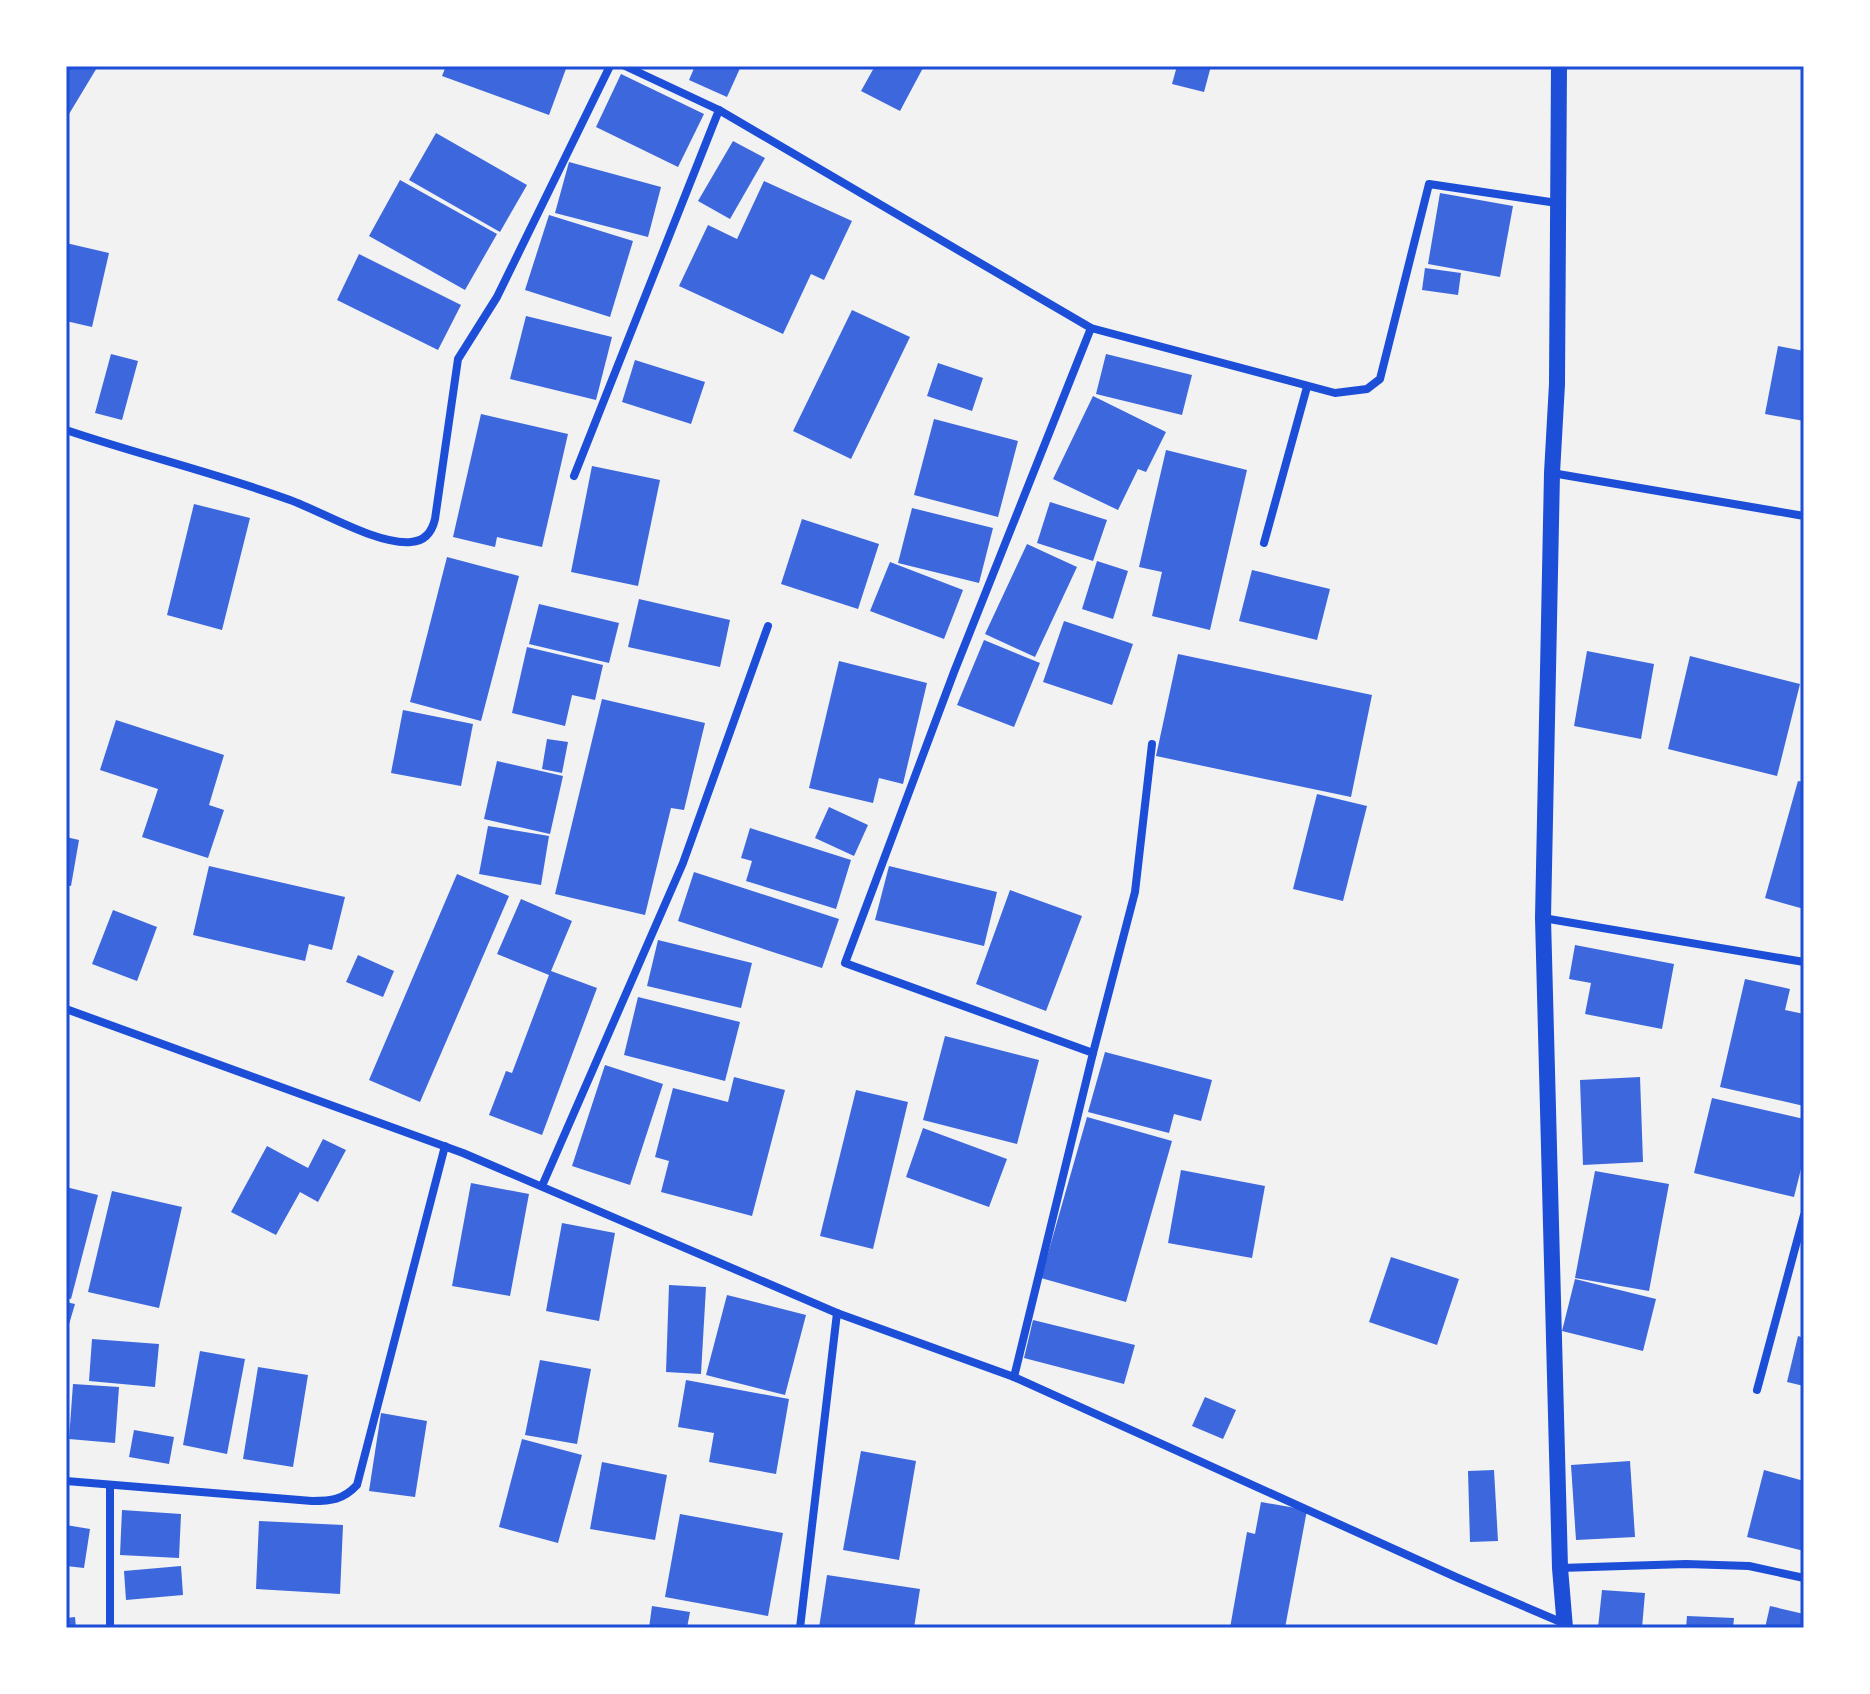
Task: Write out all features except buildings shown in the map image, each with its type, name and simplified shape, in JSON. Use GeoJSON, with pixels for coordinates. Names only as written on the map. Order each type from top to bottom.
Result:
{"type":"FeatureCollection","features":[{"type":"Feature","properties":{"kind":"main road"},"geometry":{"type":"LineString","coordinates":[[1559,66],[1557,384],[1552,473],[1543,918],[1564,1625]]}},
{"type":"Feature","properties":{"kind":"street"},"geometry":{"type":"LineString","coordinates":[[66,430],[292,500],[388,540],[414,543],[424,539],[435,519],[458,359],[497,297],[610,66]]}},
{"type":"Feature","properties":{"kind":"street"},"geometry":{"type":"LineString","coordinates":[[625,66],[719,110],[1091,328],[1335,393],[1367,389],[1380,379],[1429,184],[1558,203]]}},
{"type":"Feature","properties":{"kind":"street"},"geometry":{"type":"LineString","coordinates":[[574,476],[719,110]]}},
{"type":"Feature","properties":{"kind":"street"},"geometry":{"type":"LineString","coordinates":[[1091,328],[954,672],[845,963],[1093,1053]]}},
{"type":"Feature","properties":{"kind":"street"},"geometry":{"type":"LineString","coordinates":[[1264,543],[1307,387]]}},
{"type":"Feature","properties":{"kind":"street"},"geometry":{"type":"LineString","coordinates":[[1552,473],[1804,516]]}},
{"type":"Feature","properties":{"kind":"street"},"geometry":{"type":"LineString","coordinates":[[542,1186],[683,863],[768,626]]}},
{"type":"Feature","properties":{"kind":"street"},"geometry":{"type":"LineString","coordinates":[[1014,1377],[1135,892],[1152,744]]}},
{"type":"Feature","properties":{"kind":"street"},"geometry":{"type":"LineString","coordinates":[[1543,918],[1804,962]]}},
{"type":"Feature","properties":{"kind":"street"},"geometry":{"type":"LineString","coordinates":[[66,1009],[445,1146],[837,1313],[1014,1377],[1564,1625]]}},
{"type":"Feature","properties":{"kind":"street"},"geometry":{"type":"LineString","coordinates":[[66,1481],[312,1501],[334,1501],[347,1495],[357,1485],[445,1146]]}},
{"type":"Feature","properties":{"kind":"street"},"geometry":{"type":"LineString","coordinates":[[1757,1390],[1804,1215]]}},
{"type":"Feature","properties":{"kind":"street"},"geometry":{"type":"LineString","coordinates":[[800,1628],[837,1313]]}},
{"type":"Feature","properties":{"kind":"street"},"geometry":{"type":"LineString","coordinates":[[110,1486],[110,1628]]}},
{"type":"Feature","properties":{"kind":"street"},"geometry":{"type":"LineString","coordinates":[[1560,1568],[1702,1564],[1749,1566],[1804,1578]]}}]}
